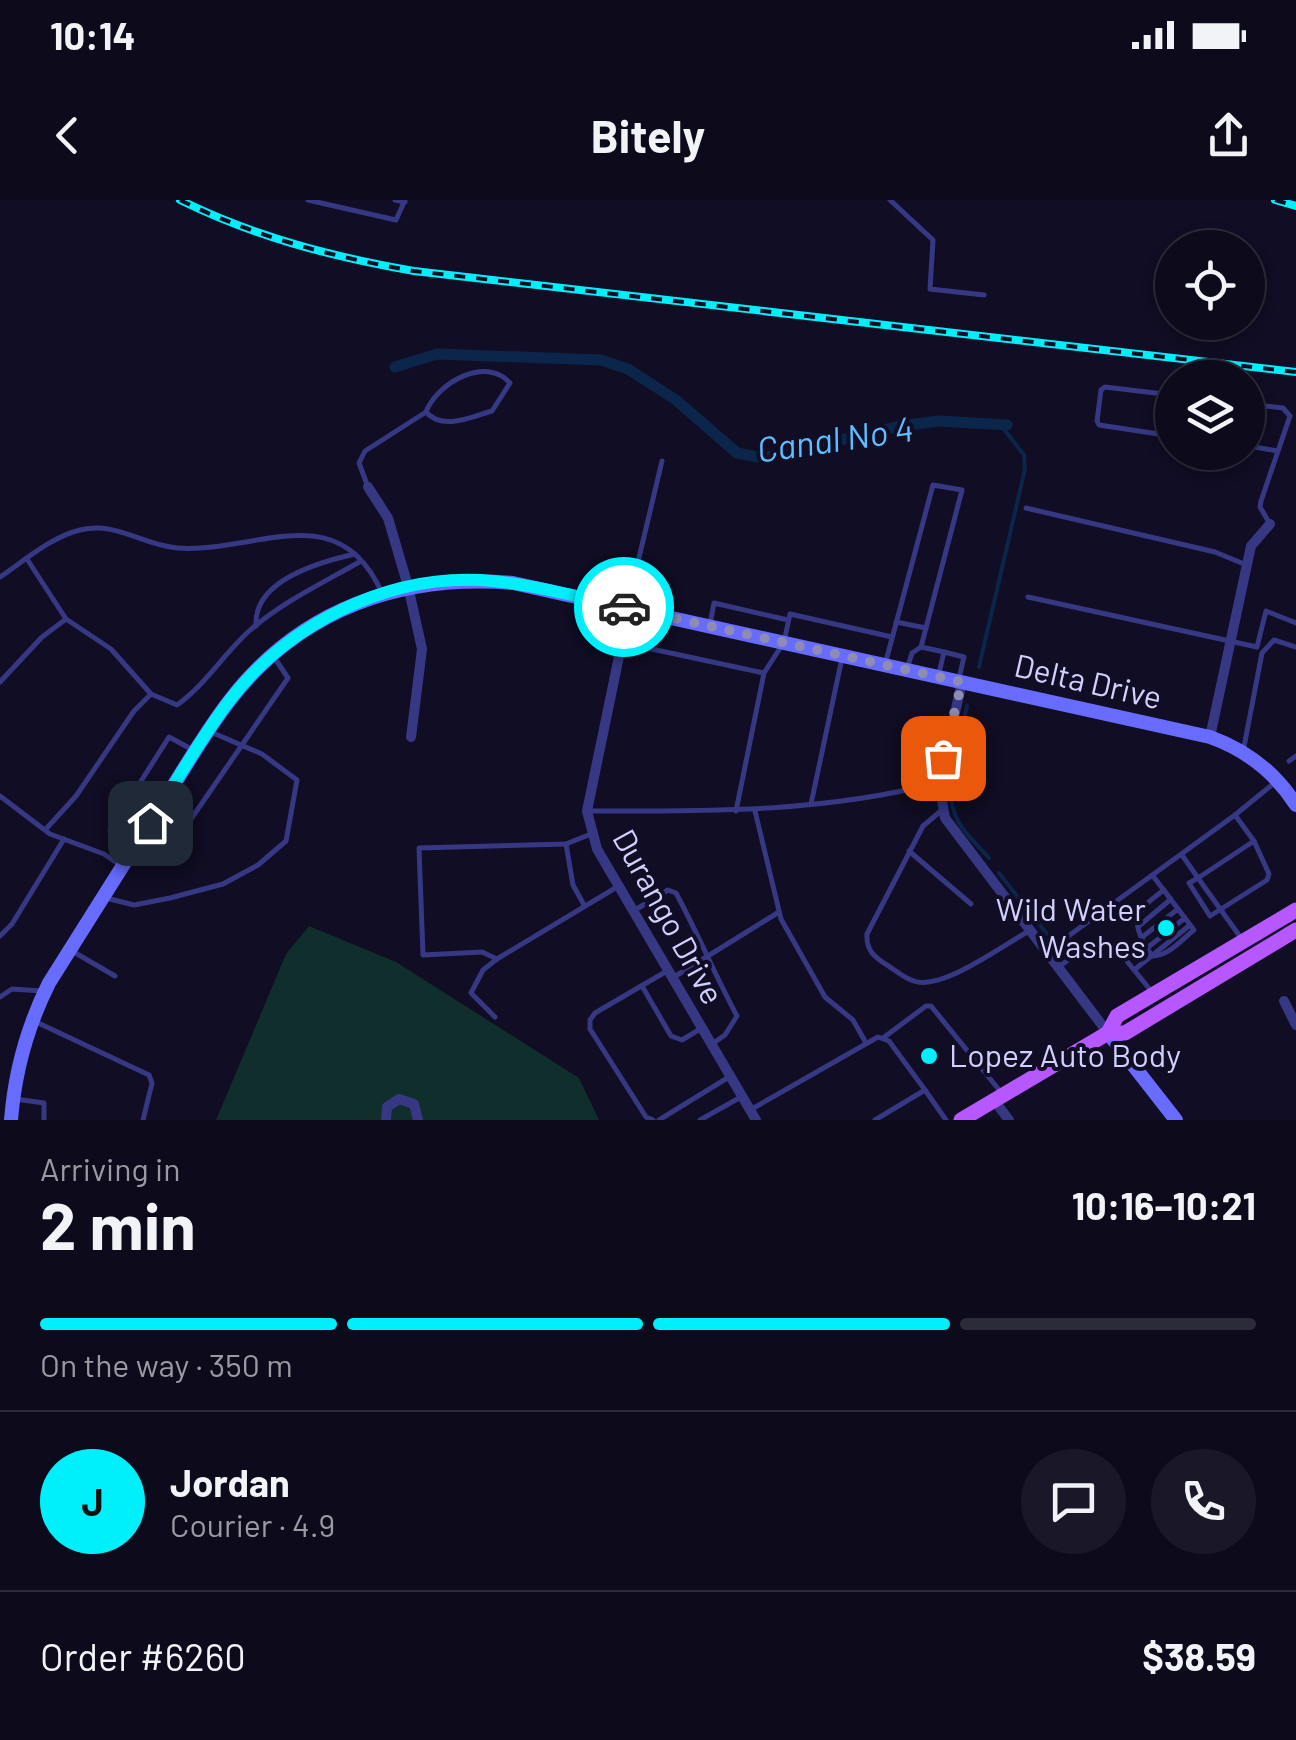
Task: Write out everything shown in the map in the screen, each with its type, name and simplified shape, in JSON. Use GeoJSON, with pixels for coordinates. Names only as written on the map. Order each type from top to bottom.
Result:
{"type":"FeatureCollection","features":[{"type":"Feature","properties":{"kind":"main road","name":"Delta Drive"},"geometry":{"type":"LineString","coordinates":[[12,1120],[22,1047],[45,991],[230,699],[272,655],[314,624],[408,586],[448,580],[512,583],[1210,737],[1243,752],[1294,796]]}},
{"type":"Feature","properties":{"kind":"main road"},"geometry":{"type":"LineString","coordinates":[[1108,1033],[1117,1016],[1296,910]]}},
{"type":"Feature","properties":{"kind":"main road"},"geometry":{"type":"LineString","coordinates":[[961,1120],[1108,1033],[1125,1032],[1296,930]]}},
{"type":"Feature","properties":{"kind":"main road"},"geometry":{"type":"LineString","coordinates":[[1108,1033],[1176,1120]]}},
{"type":"Feature","properties":{"kind":"street"},"geometry":{"type":"LineString","coordinates":[[368,487],[388,518],[422,649],[411,737]]}},
{"type":"Feature","properties":{"kind":"street"},"geometry":{"type":"LineString","coordinates":[[1210,737],[1252,546],[1270,524]]}},
{"type":"Feature","properties":{"kind":"street","name":"Durango Drive"},"geometry":{"type":"LineString","coordinates":[[628,608],[587,811],[591,834],[617,886],[753,1115]]}},
{"type":"Feature","properties":{"kind":"street"},"geometry":{"type":"LineString","coordinates":[[960,681],[939,783],[942,810],[957,836],[1108,1033]]}},
{"type":"Feature","properties":{"kind":"street"},"geometry":{"type":"LineString","coordinates":[[1284,1001],[1296,1025]]}},
{"type":"Feature","properties":{"kind":"street"},"geometry":{"type":"LineString","coordinates":[[999,1097],[1010,1120]]}},
{"type":"Feature","properties":{"kind":"street"},"geometry":{"type":"LineString","coordinates":[[386,1120],[387,1107],[400,1099],[414,1104],[418,1120]]}},
{"type":"Feature","properties":{"kind":"lane"},"geometry":{"type":"LineString","coordinates":[[308,200],[396,220],[405,201],[394,200]]}},
{"type":"Feature","properties":{"kind":"lane"},"geometry":{"type":"LineString","coordinates":[[890,200],[934,240],[930,289],[984,295]]}},
{"type":"Feature","properties":{"kind":"lane"},"geometry":{"type":"LineString","coordinates":[[368,487],[359,464],[365,451],[426,412],[447,386],[469,374],[487,371],[502,374],[510,383],[492,411],[448,423],[433,420],[426,412]]}},
{"type":"Feature","properties":{"kind":"lane"},"geometry":{"type":"LineString","coordinates":[[1155,393],[1105,387],[1101,390],[1097,421],[1099,425],[1155,433]]}},
{"type":"Feature","properties":{"kind":"lane"},"geometry":{"type":"LineString","coordinates":[[1265,407],[1288,410],[1290,416],[1260,501],[1270,524]]}},
{"type":"Feature","properties":{"kind":"lane"},"geometry":{"type":"LineString","coordinates":[[1265,449],[1278,451]]}},
{"type":"Feature","properties":{"kind":"lane"},"geometry":{"type":"LineString","coordinates":[[628,608],[662,461]]}},
{"type":"Feature","properties":{"kind":"lane"},"geometry":{"type":"LineString","coordinates":[[885,664],[933,485],[962,490],[921,647],[912,653],[907,670]]}},
{"type":"Feature","properties":{"kind":"lane"},"geometry":{"type":"LineString","coordinates":[[1026,508],[1215,552],[1247,565]]}},
{"type":"Feature","properties":{"kind":"lane"},"geometry":{"type":"LineString","coordinates":[[0,578],[77,530],[106,526],[173,548],[308,534],[338,541],[356,554],[374,576],[382,594]]}},
{"type":"Feature","properties":{"kind":"lane"},"geometry":{"type":"LineString","coordinates":[[256,626],[255,614],[268,591],[330,560],[356,554]]}},
{"type":"Feature","properties":{"kind":"lane"},"geometry":{"type":"LineString","coordinates":[[26,559],[66,620],[111,649],[151,694],[176,705],[191,695],[256,626],[317,585],[362,561]]}},
{"type":"Feature","properties":{"kind":"lane"},"geometry":{"type":"LineString","coordinates":[[1028,597],[1257,647],[1266,611],[1296,624]]}},
{"type":"Feature","properties":{"kind":"lane"},"geometry":{"type":"LineString","coordinates":[[710,626],[714,603],[788,620]]}},
{"type":"Feature","properties":{"kind":"lane"},"geometry":{"type":"LineString","coordinates":[[749,634],[754,612]]}},
{"type":"Feature","properties":{"kind":"lane"},"geometry":{"type":"LineString","coordinates":[[736,811],[764,674],[784,642],[790,614],[892,637]]}},
{"type":"Feature","properties":{"kind":"lane"},"geometry":{"type":"LineString","coordinates":[[0,682],[42,637],[66,620]]}},
{"type":"Feature","properties":{"kind":"lane"},"geometry":{"type":"LineString","coordinates":[[896,622],[926,628]]}},
{"type":"Feature","properties":{"kind":"lane"},"geometry":{"type":"LineString","coordinates":[[1243,752],[1262,653],[1274,640],[1296,647]]}},
{"type":"Feature","properties":{"kind":"lane"},"geometry":{"type":"LineString","coordinates":[[621,643],[764,674]]}},
{"type":"Feature","properties":{"kind":"lane"},"geometry":{"type":"LineString","coordinates":[[921,647],[964,656],[960,681]]}},
{"type":"Feature","properties":{"kind":"lane"},"geometry":{"type":"LineString","coordinates":[[938,676],[944,652]]}},
{"type":"Feature","properties":{"kind":"lane"},"geometry":{"type":"LineString","coordinates":[[150,823],[178,838],[288,678],[272,655]]}},
{"type":"Feature","properties":{"kind":"lane"},"geometry":{"type":"LineString","coordinates":[[810,805],[843,655]]}},
{"type":"Feature","properties":{"kind":"lane"},"geometry":{"type":"LineString","coordinates":[[45,830],[76,796],[134,711],[151,694]]}},
{"type":"Feature","properties":{"kind":"lane"},"geometry":{"type":"LineString","coordinates":[[103,898],[134,905],[223,884],[258,866],[286,841],[297,780],[262,754],[208,731]]}},
{"type":"Feature","properties":{"kind":"lane"},"geometry":{"type":"LineString","coordinates":[[136,846],[110,830],[169,737],[196,752]]}},
{"type":"Feature","properties":{"kind":"lane"},"geometry":{"type":"LineString","coordinates":[[1289,761],[1296,756]]}},
{"type":"Feature","properties":{"kind":"lane"},"geometry":{"type":"LineString","coordinates":[[1058,967],[1076,954],[1066,937],[1278,780]]}},
{"type":"Feature","properties":{"kind":"lane"},"geometry":{"type":"LineString","coordinates":[[587,811],[755,810],[884,796],[939,783]]}},
{"type":"Feature","properties":{"kind":"lane"},"geometry":{"type":"LineString","coordinates":[[0,796],[45,830],[123,866]]}},
{"type":"Feature","properties":{"kind":"lane"},"geometry":{"type":"LineString","coordinates":[[755,810],[779,912],[802,962],[825,997],[853,1020],[866,1043]]}},
{"type":"Feature","properties":{"kind":"lane"},"geometry":{"type":"LineString","coordinates":[[942,810],[923,826],[866,934],[866,943],[874,956],[914,982],[932,983],[1030,930]]}},
{"type":"Feature","properties":{"kind":"lane"},"geometry":{"type":"LineString","coordinates":[[1219,910],[1258,882],[1268,880],[1269,874],[1254,841],[1234,815]]}},
{"type":"Feature","properties":{"kind":"lane"},"geometry":{"type":"LineString","coordinates":[[497,959],[482,952],[423,956],[419,848],[566,844],[591,834]]}},
{"type":"Feature","properties":{"kind":"lane"},"geometry":{"type":"LineString","coordinates":[[0,936],[12,924],[65,839]]}},
{"type":"Feature","properties":{"kind":"lane"},"geometry":{"type":"LineString","coordinates":[[1198,878],[1254,841]]}},
{"type":"Feature","properties":{"kind":"lane"},"geometry":{"type":"LineString","coordinates":[[566,844],[573,885],[584,905]]}},
{"type":"Feature","properties":{"kind":"lane"},"geometry":{"type":"LineString","coordinates":[[910,851],[970,904]]}},
{"type":"Feature","properties":{"kind":"lane"},"geometry":{"type":"LineString","coordinates":[[1239,851],[1245,860]]}},
{"type":"Feature","properties":{"kind":"lane"},"geometry":{"type":"LineString","coordinates":[[1181,855],[1242,941]]}},
{"type":"Feature","properties":{"kind":"lane"},"geometry":{"type":"LineString","coordinates":[[1226,860],[1231,869]]}},
{"type":"Feature","properties":{"kind":"lane"},"geometry":{"type":"LineString","coordinates":[[1210,870],[1216,878]]}},
{"type":"Feature","properties":{"kind":"lane"},"geometry":{"type":"LineString","coordinates":[[1134,970],[1152,956],[1168,952],[1194,930],[1153,876]]}},
{"type":"Feature","properties":{"kind":"lane"},"geometry":{"type":"LineString","coordinates":[[495,1017],[471,993],[482,970],[617,886]]}},
{"type":"Feature","properties":{"kind":"lane"},"geometry":{"type":"LineString","coordinates":[[632,912],[668,890],[676,893],[710,954],[711,968],[737,1016],[725,1035],[711,1044]]}},
{"type":"Feature","properties":{"kind":"lane"},"geometry":{"type":"LineString","coordinates":[[1152,956],[1141,938],[1137,916],[1142,906],[1164,890]]}},
{"type":"Feature","properties":{"kind":"lane"},"geometry":{"type":"LineString","coordinates":[[1138,928],[1171,900]]}},
{"type":"Feature","properties":{"kind":"lane"},"geometry":{"type":"LineString","coordinates":[[1141,938],[1178,909]]}},
{"type":"Feature","properties":{"kind":"lane"},"geometry":{"type":"LineString","coordinates":[[730,1077],[656,1120],[646,1117],[590,1029],[595,1013],[710,954],[779,912]]}},
{"type":"Feature","properties":{"kind":"lane"},"geometry":{"type":"LineString","coordinates":[[1147,948],[1185,918]]}},
{"type":"Feature","properties":{"kind":"lane"},"geometry":{"type":"LineString","coordinates":[[1117,949],[1154,994]]}},
{"type":"Feature","properties":{"kind":"lane"},"geometry":{"type":"LineString","coordinates":[[70,950],[115,976]]}},
{"type":"Feature","properties":{"kind":"lane"},"geometry":{"type":"LineString","coordinates":[[642,986],[671,1036],[682,1040],[702,1028]]}},
{"type":"Feature","properties":{"kind":"lane"},"geometry":{"type":"LineString","coordinates":[[0,998],[23,988],[45,991]]}},
{"type":"Feature","properties":{"kind":"lane"},"geometry":{"type":"LineString","coordinates":[[753,1115],[866,1043],[883,1038],[926,1006],[931,1006],[999,1097]]}},
{"type":"Feature","properties":{"kind":"lane"},"geometry":{"type":"LineString","coordinates":[[31,1019],[149,1075],[152,1083],[143,1120]]}},
{"type":"Feature","properties":{"kind":"lane"},"geometry":{"type":"LineString","coordinates":[[883,1038],[946,1120]]}},
{"type":"Feature","properties":{"kind":"lane"},"geometry":{"type":"LineString","coordinates":[[874,1120],[925,1090]]}},
{"type":"Feature","properties":{"kind":"lane"},"geometry":{"type":"LineString","coordinates":[[700,1120],[741,1096]]}},
{"type":"Feature","properties":{"kind":"lane"},"geometry":{"type":"LineString","coordinates":[[13,1099],[44,1103],[44,1120]]}},
{"type":"Feature","properties":{"kind":"green space"},"geometry":{"type":"Polygon","coordinates":[[[309,926],[396,962],[579,1078],[599,1120],[216,1120],[286,954],[309,926]]]}},
{"type":"Feature","properties":{"kind":"waterway","name":"Canal No 4"},"geometry":{"type":"LineString","coordinates":[[395,367],[437,354],[601,360],[628,369],[676,400],[737,453],[763,458],[900,426],[939,421],[1007,425]]}},
{"type":"Feature","properties":{"kind":"waterway"},"geometry":{"type":"LineString","coordinates":[[979,667],[1025,469],[1024,455],[1000,424]]}},
{"type":"Feature","properties":{"kind":"waterway"},"geometry":{"type":"LineString","coordinates":[[967,706],[953,764],[953,808],[968,836],[989,858]]}},
{"type":"Feature","properties":{"kind":"waterway"},"geometry":{"type":"LineString","coordinates":[[999,873],[1047,934]]}},
{"type":"Feature","properties":{"kind":"railway"},"geometry":{"type":"LineString","coordinates":[[180,200],[295,244],[414,271],[1296,372]]}},
{"type":"Feature","properties":{"kind":"railway"},"geometry":{"type":"LineString","coordinates":[[1275,200],[1296,206]]}},
{"type":"Feature","properties":{"kind":"way so far"},"geometry":{"type":"LineString","coordinates":[[624,607],[962,682],[943,758]]}},
{"type":"Feature","properties":{"kind":"place","name":"Wild Water Washes"},"geometry":{"type":"Point","coordinates":[1166,928]}},
{"type":"Feature","properties":{"kind":"place","name":"Lopez Auto Body"},"geometry":{"type":"Point","coordinates":[929,1056]}},
{"type":"Feature","properties":{"kind":"route"},"geometry":{"type":"LineString","coordinates":[[150,823],[230,699],[288,642],[344,609],[408,586],[448,580],[512,583],[624,607]]}}]}
